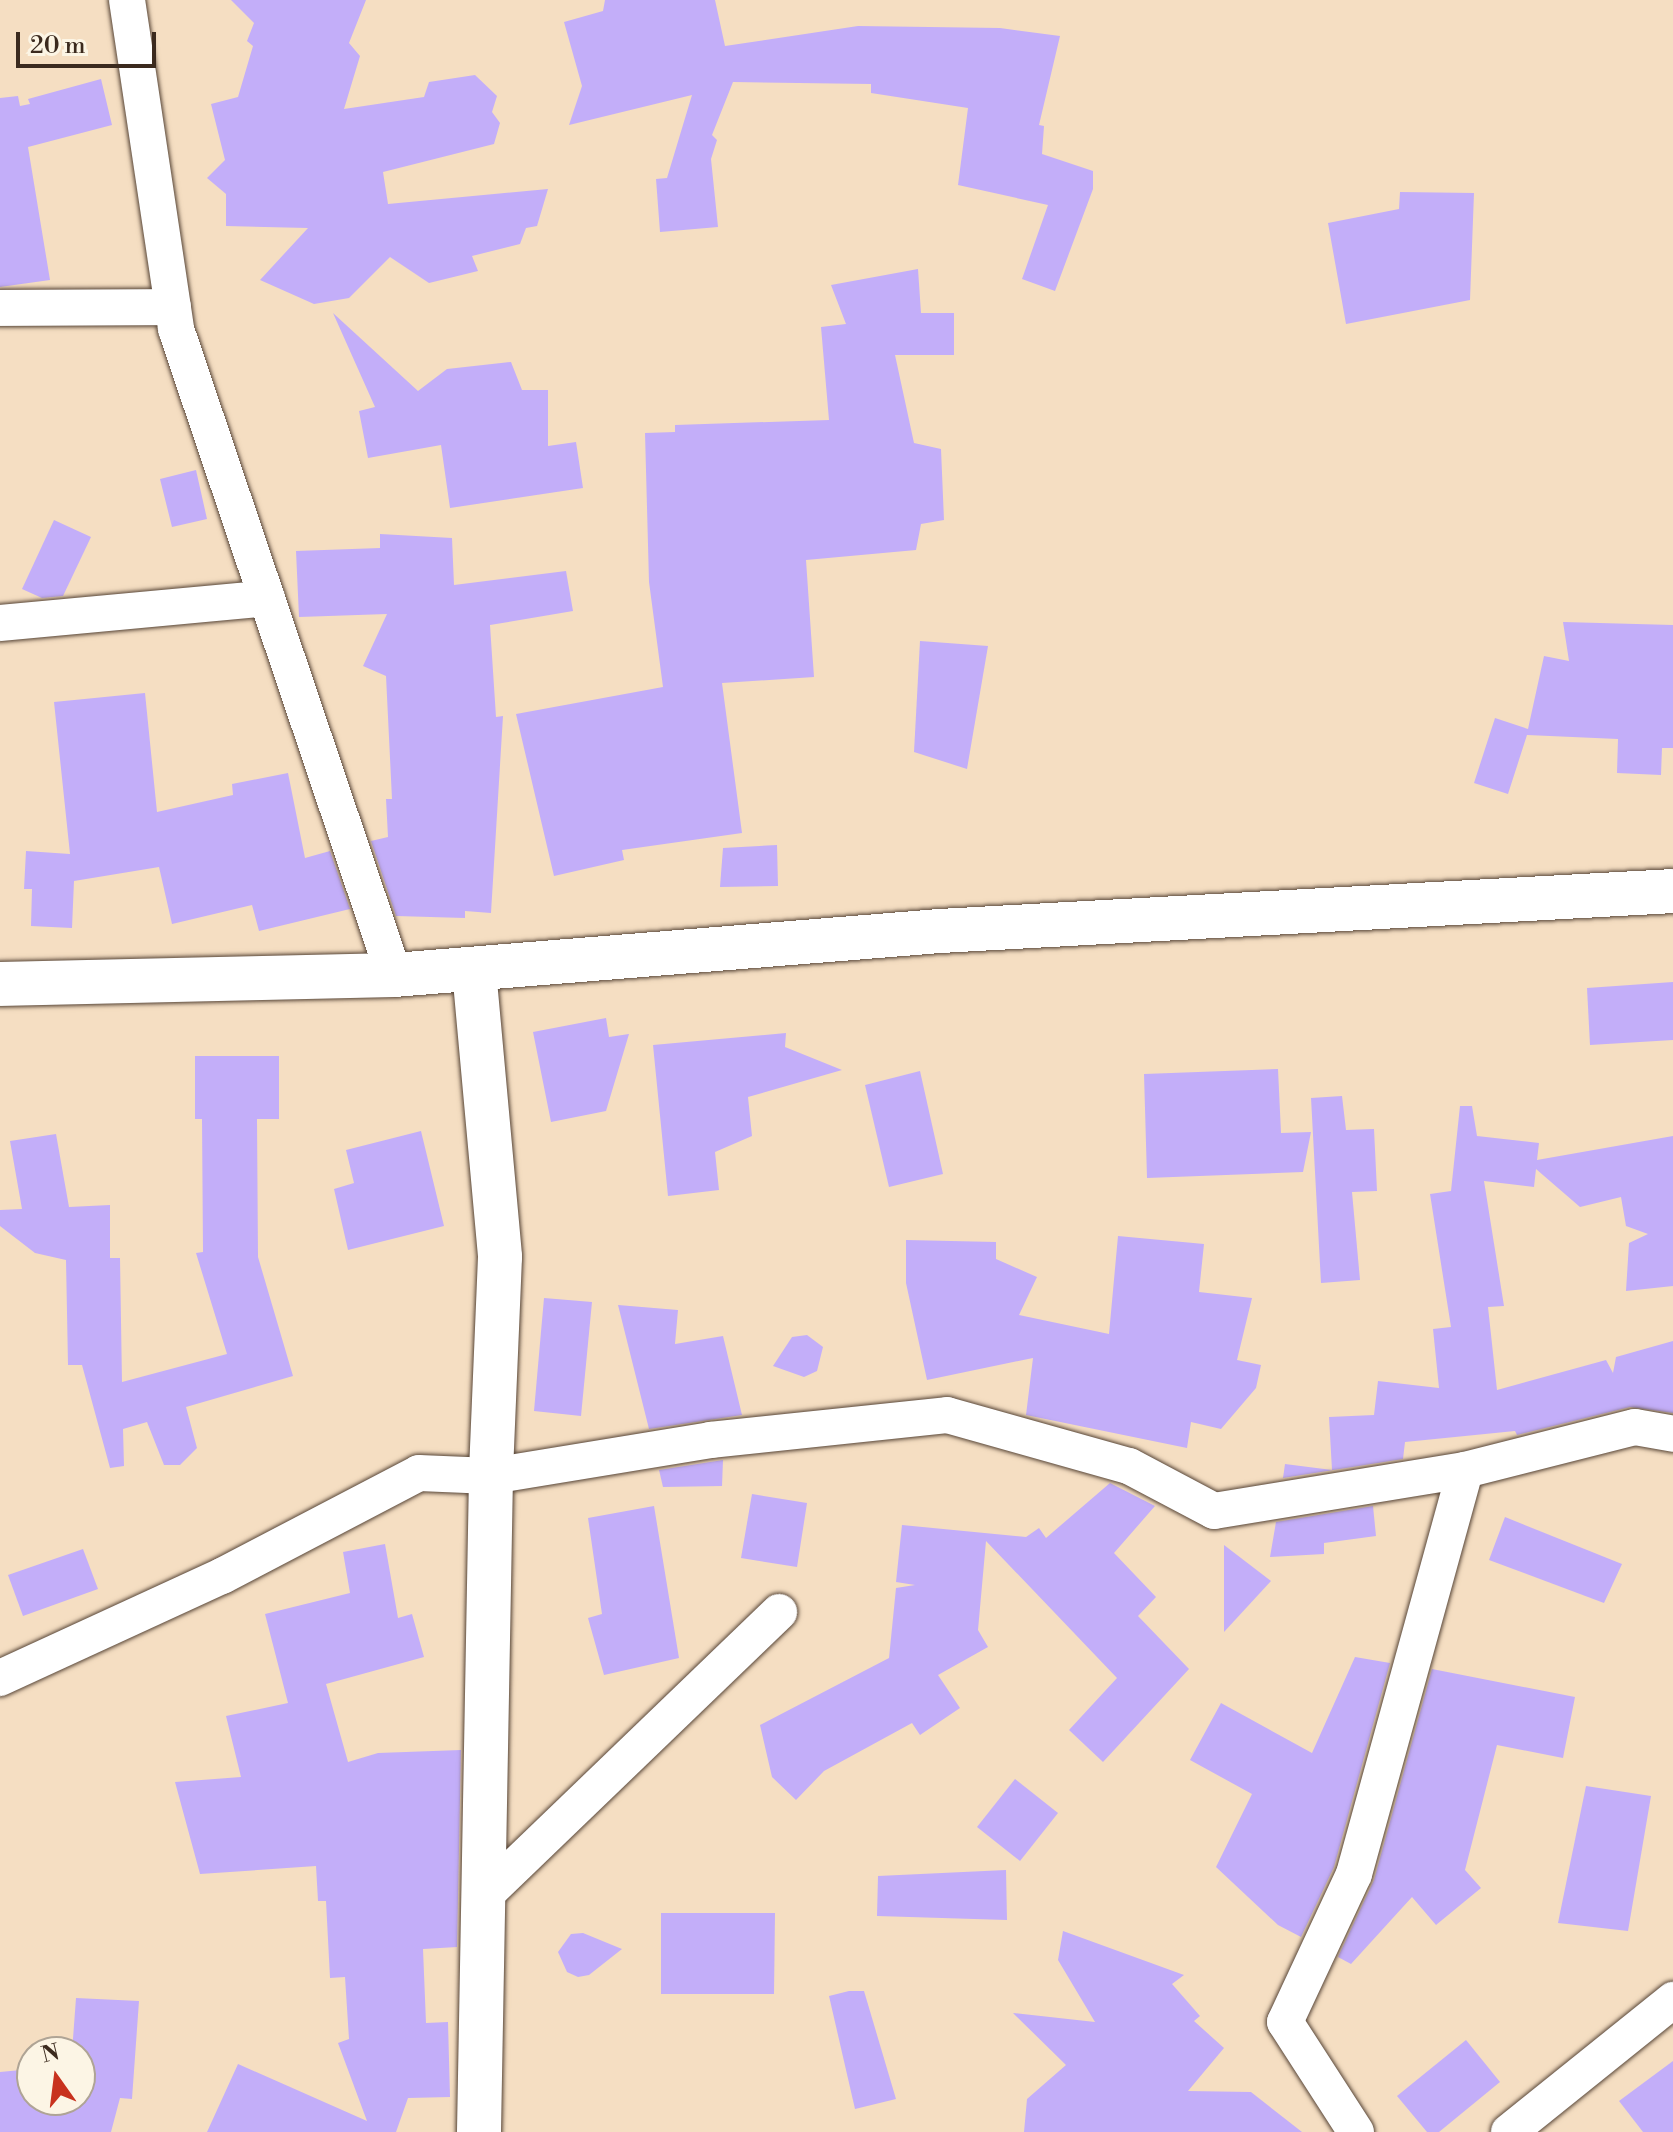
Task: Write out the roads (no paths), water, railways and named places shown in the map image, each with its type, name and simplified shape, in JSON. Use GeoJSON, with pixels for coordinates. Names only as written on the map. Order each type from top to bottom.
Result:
{"type":"FeatureCollection","features":[{"type":"Feature","properties":{"kind":"street"},"geometry":{"type":"LineString","coordinates":[[127,0],[173,307],[394,975]]}},
{"type":"Feature","properties":{"kind":"street"},"geometry":{"type":"LineString","coordinates":[[0,308],[173,307]]}},
{"type":"Feature","properties":{"kind":"street"},"geometry":{"type":"LineString","coordinates":[[0,623],[267,598]]}},
{"type":"Feature","properties":{"kind":"street"},"geometry":{"type":"LineString","coordinates":[[0,984],[394,975],[940,931],[1673,891]]}},
{"type":"Feature","properties":{"kind":"street"},"geometry":{"type":"LineString","coordinates":[[474,970],[500,1257],[491,1476],[479,2132]]}},
{"type":"Feature","properties":{"kind":"street"},"geometry":{"type":"LineString","coordinates":[[0,1678],[222,1576],[419,1473],[491,1476],[710,1440],[947,1415],[1129,1466],[1214,1511],[1465,1470],[1635,1427],[1673,1434]]}},
{"type":"Feature","properties":{"kind":"street"},"geometry":{"type":"LineString","coordinates":[[1356,2132],[1285,2022],[1354,1874],[1465,1470]]}},
{"type":"Feature","properties":{"kind":"street"},"geometry":{"type":"LineString","coordinates":[[483,1897],[779,1612]]}},
{"type":"Feature","properties":{"kind":"street"},"geometry":{"type":"LineString","coordinates":[[1509,2132],[1673,2000]]}}]}
